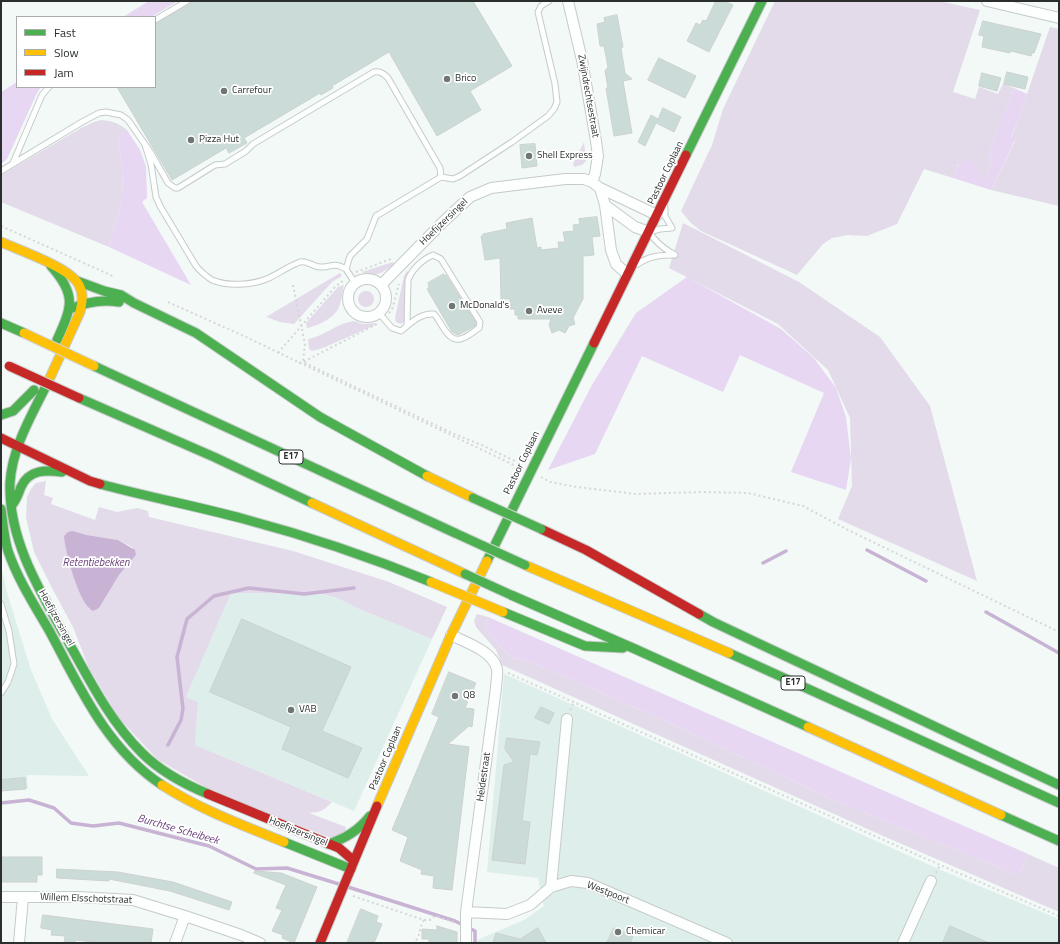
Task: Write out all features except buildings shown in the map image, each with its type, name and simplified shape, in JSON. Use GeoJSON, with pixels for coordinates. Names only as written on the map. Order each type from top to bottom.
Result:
{"type":"FeatureCollection","features":[{"type":"Feature","properties":{"kind":"main road","name":"Pastoor Coplaan"},"geometry":{"type":"LineString","coordinates":[[320,943],[451,635],[762,1]]}},
{"type":"Feature","properties":{"kind":"main road"},"geometry":{"type":"LineString","coordinates":[[1,242],[71,273],[81,288],[83,303]]}},
{"type":"Feature","properties":{"kind":"main road"},"geometry":{"type":"LineString","coordinates":[[46,262],[60,275],[66,284],[70,297],[70,309],[50,356]]}},
{"type":"Feature","properties":{"kind":"main road"},"geometry":{"type":"LineString","coordinates":[[77,281],[104,291],[121,294],[134,303],[196,333],[320,417],[418,472],[586,550],[713,622],[1059,785]]}},
{"type":"Feature","properties":{"kind":"main road"},"geometry":{"type":"LineString","coordinates":[[70,309],[83,303],[107,299],[134,303]]}},
{"type":"Feature","properties":{"kind":"main road","name":"Hoefijzersingel"},"geometry":{"type":"LineString","coordinates":[[1,489],[6,464],[33,414],[83,303]]}},
{"type":"Feature","properties":{"kind":"main road","name":"E17"},"geometry":{"type":"LineString","coordinates":[[1,323],[525,565],[695,638],[1059,803]]}},
{"type":"Feature","properties":{"kind":"main road"},"geometry":{"type":"LineString","coordinates":[[5,364],[214,457],[440,563],[635,649],[1059,841]]}},
{"type":"Feature","properties":{"kind":"main road"},"geometry":{"type":"LineString","coordinates":[[15,446],[14,435],[44,370]]}},
{"type":"Feature","properties":{"kind":"main road"},"geometry":{"type":"LineString","coordinates":[[1,415],[14,412],[22,404],[26,396],[34,390]]}},
{"type":"Feature","properties":{"kind":"main road"},"geometry":{"type":"LineString","coordinates":[[1,438],[90,481],[244,519],[388,564],[585,646],[635,649]]}},
{"type":"Feature","properties":{"kind":"main road","name":"Hoefijzersingel"},"geometry":{"type":"LineString","coordinates":[[15,446],[14,464],[10,482],[11,506],[20,542],[28,565],[42,593],[107,707],[124,733],[155,764],[177,779],[213,797],[339,848],[353,865]]}},
{"type":"Feature","properties":{"kind":"main road"},"geometry":{"type":"LineString","coordinates":[[11,506],[19,498],[21,488],[26,478],[34,471],[74,474]]}},
{"type":"Feature","properties":{"kind":"main road","name":"Hoefijzersingel"},"geometry":{"type":"LineString","coordinates":[[1,509],[8,550],[18,574],[96,715],[111,739],[131,761],[176,794],[208,810],[260,832],[353,865]]}},
{"type":"Feature","properties":{"kind":"main road"},"geometry":{"type":"LineString","coordinates":[[328,844],[342,839],[352,833],[366,821],[376,809]]}},
{"type":"Feature","properties":{"kind":"street","name":"Zwijndrechtsestraat"},"geometry":{"type":"LineString","coordinates":[[568,1],[582,60],[596,141],[598,156],[595,174],[596,185],[605,206],[611,250],[616,264],[629,272]]}},
{"type":"Feature","properties":{"kind":"street"},"geometry":{"type":"LineString","coordinates":[[987,1],[1059,18]]}},
{"type":"Feature","properties":{"kind":"street","name":"Hoefijzersingel"},"geometry":{"type":"LineString","coordinates":[[381,285],[470,197],[491,188],[565,180],[584,179],[596,185]]}},
{"type":"Feature","properties":{"kind":"street"},"geometry":{"type":"LineString","coordinates":[[596,185],[657,215]]}},
{"type":"Feature","properties":{"kind":"street"},"geometry":{"type":"LineString","coordinates":[[605,206],[635,227],[649,232]]}},
{"type":"Feature","properties":{"kind":"street"},"geometry":{"type":"LineString","coordinates":[[353,279],[372,280],[381,285],[386,297],[386,303],[381,316],[367,317],[356,314],[351,309],[348,298],[353,279]]}},
{"type":"Feature","properties":{"kind":"street"},"geometry":{"type":"LineString","coordinates":[[451,635],[467,642],[491,657],[497,668]]}},
{"type":"Feature","properties":{"kind":"street","name":"Heidestraat"},"geometry":{"type":"LineString","coordinates":[[466,943],[466,912],[496,688],[497,668]]}},
{"type":"Feature","properties":{"kind":"street"},"geometry":{"type":"LineString","coordinates":[[551,887],[567,719]]}},
{"type":"Feature","properties":{"kind":"street","name":"Westpoort"},"geometry":{"type":"LineString","coordinates":[[466,912],[507,914],[530,905],[551,887],[571,881],[588,883],[727,943]]}},
{"type":"Feature","properties":{"kind":"street"},"geometry":{"type":"LineString","coordinates":[[903,943],[931,881]]}},
{"type":"Feature","properties":{"kind":"street","name":"Willem Elsschotstraat"},"geometry":{"type":"LineString","coordinates":[[1,897],[78,897],[133,900],[185,916],[260,943]]}},
{"type":"Feature","properties":{"kind":"street"},"geometry":{"type":"LineString","coordinates":[[19,943],[23,897]]}},
{"type":"Feature","properties":{"kind":"street"},"geometry":{"type":"LineString","coordinates":[[175,943],[185,916]]}},
{"type":"Feature","properties":{"kind":"lane"},"geometry":{"type":"LineString","coordinates":[[156,19],[187,1]]}},
{"type":"Feature","properties":{"kind":"lane"},"geometry":{"type":"LineString","coordinates":[[346,269],[350,256],[367,239],[376,216],[441,178],[453,179],[460,176],[548,116],[554,109],[557,102],[556,95],[538,12],[541,6],[549,1]]}},
{"type":"Feature","properties":{"kind":"lane"},"geometry":{"type":"LineString","coordinates":[[1,171],[82,122],[99,113],[106,112],[121,115],[128,120],[171,186],[178,188],[215,165],[225,164],[246,151],[253,144],[378,71],[383,73],[388,78],[440,168],[441,178]]}},
{"type":"Feature","properties":{"kind":"lane"},"geometry":{"type":"LineString","coordinates":[[13,163],[42,95],[48,88]]}},
{"type":"Feature","properties":{"kind":"lane"},"geometry":{"type":"LineString","coordinates":[[145,146],[151,164],[156,197],[160,206],[196,266],[203,274],[214,280],[236,284],[263,280],[301,262],[320,267],[332,264],[339,265],[346,269],[353,279]]}},
{"type":"Feature","properties":{"kind":"lane"},"geometry":{"type":"LineString","coordinates":[[629,272],[644,260],[660,255],[675,255],[662,248],[649,232],[672,228],[665,216],[664,201]]}},
{"type":"Feature","properties":{"kind":"lane"},"geometry":{"type":"LineString","coordinates":[[381,316],[392,328],[401,331],[408,326],[422,315],[434,314],[439,319],[450,337],[456,340],[463,339],[479,328],[480,322],[450,272],[441,259],[433,255],[421,262],[410,275],[408,280],[408,326]]}},
{"type":"Feature","properties":{"kind":"lane"},"geometry":{"type":"LineString","coordinates":[[1,604],[9,631],[14,664],[8,682],[1,693]]}},
{"type":"Feature","properties":{"kind":"path"},"geometry":{"type":"LineString","coordinates":[[1,226],[118,279]]}},
{"type":"Feature","properties":{"kind":"path"},"geometry":{"type":"LineString","coordinates":[[278,353],[335,286],[353,279],[359,270],[392,259],[399,266]]}},
{"type":"Feature","properties":{"kind":"path"},"geometry":{"type":"LineString","coordinates":[[298,363],[303,362],[326,349],[375,326],[381,316],[392,310],[399,284]]}},
{"type":"Feature","properties":{"kind":"path"},"geometry":{"type":"LineString","coordinates":[[293,285],[305,344],[303,362]]}},
{"type":"Feature","properties":{"kind":"path"},"geometry":{"type":"LineString","coordinates":[[168,302],[531,471]]}},
{"type":"Feature","properties":{"kind":"path"},"geometry":{"type":"LineString","coordinates":[[303,362],[452,433],[484,446],[550,482],[577,487],[636,494],[702,492],[748,493],[803,506],[850,531],[1059,632]]}},
{"type":"Feature","properties":{"kind":"path"},"geometry":{"type":"LineString","coordinates":[[497,668],[940,865],[1059,916]]}},
{"type":"Feature","properties":{"kind":"path"},"geometry":{"type":"LineString","coordinates":[[341,892],[424,920],[430,920],[435,916],[466,926]]}},
{"type":"Feature","properties":{"kind":"path"},"geometry":{"type":"LineString","coordinates":[[414,943],[419,937],[424,920]]}},
{"type":"Feature","properties":{"kind":"shaded area"},"geometry":{"type":"Polygon","coordinates":[[[149,1],[178,1],[153,16],[125,16],[149,1]]]}},
{"type":"Feature","properties":{"kind":"shaded area"},"geometry":{"type":"Polygon","coordinates":[[[775,1],[939,1],[980,10],[953,92],[975,99],[979,87],[998,94],[1003,84],[1014,88],[988,153],[990,156],[989,170],[984,180],[980,179],[958,164],[953,178],[924,169],[897,224],[867,236],[848,235],[832,238],[823,244],[797,275],[701,231],[690,222],[681,211],[712,145],[723,109],[775,1]]]}},
{"type":"Feature","properties":{"kind":"shaded area"},"geometry":{"type":"Polygon","coordinates":[[[1050,27],[1059,29],[1059,206],[991,190],[1015,141],[1011,138],[1050,27]]]}},
{"type":"Feature","properties":{"kind":"shaded area"},"geometry":{"type":"Polygon","coordinates":[[[16,83],[16,88],[40,88],[7,159],[1,164],[1,92],[16,83]]]}},
{"type":"Feature","properties":{"kind":"shaded area"},"geometry":{"type":"Polygon","coordinates":[[[1014,88],[1027,94],[1011,137],[1015,140],[991,190],[953,178],[959,164],[968,160],[974,163],[980,179],[984,179],[989,170],[990,156],[988,153],[1014,88]]]}},
{"type":"Feature","properties":{"kind":"shaded area"},"geometry":{"type":"Polygon","coordinates":[[[101,120],[115,123],[127,130],[118,139],[122,167],[123,196],[109,247],[1,202],[1,175],[83,127],[101,120]]]}},
{"type":"Feature","properties":{"kind":"shaded area"},"geometry":{"type":"Polygon","coordinates":[[[127,130],[140,150],[146,166],[147,198],[142,202],[191,285],[109,247],[123,196],[122,167],[118,139],[127,130]]]}},
{"type":"Feature","properties":{"kind":"shaded area"},"geometry":{"type":"Polygon","coordinates":[[[584,142],[586,161],[582,165],[574,167],[573,164],[584,142]]]}},
{"type":"Feature","properties":{"kind":"shaded area"},"geometry":{"type":"Polygon","coordinates":[[[683,223],[799,282],[880,337],[930,406],[977,581],[838,519],[852,486],[850,418],[828,370],[778,324],[669,268],[683,223]]]}},
{"type":"Feature","properties":{"kind":"shaded area"},"geometry":{"type":"Polygon","coordinates":[[[393,262],[394,264],[379,274],[371,275],[362,272],[393,262]]]}},
{"type":"Feature","properties":{"kind":"shaded area"},"geometry":{"type":"Polygon","coordinates":[[[407,271],[409,273],[405,283],[404,322],[401,324],[396,322],[395,318],[404,276],[407,271]]]}},
{"type":"Feature","properties":{"kind":"shaded area"},"geometry":{"type":"Polygon","coordinates":[[[340,273],[342,276],[332,282],[294,324],[280,322],[266,317],[340,273]]]}},
{"type":"Feature","properties":{"kind":"shaded area"},"geometry":{"type":"Polygon","coordinates":[[[687,277],[781,329],[814,358],[836,388],[846,417],[851,459],[846,490],[791,472],[824,393],[740,355],[723,392],[642,356],[595,454],[548,470],[592,385],[636,313],[687,277]]]}},
{"type":"Feature","properties":{"kind":"shaded area"},"geometry":{"type":"Polygon","coordinates":[[[344,285],[340,304],[335,313],[322,323],[307,328],[306,323],[338,287],[344,285]]]}},
{"type":"Feature","properties":{"kind":"shaded area"},"geometry":{"type":"Polygon","coordinates":[[[366,291],[372,293],[374,299],[372,305],[366,307],[360,305],[358,299],[360,293],[366,291]]]}},
{"type":"Feature","properties":{"kind":"shaded area"},"geometry":{"type":"Polygon","coordinates":[[[354,321],[363,324],[375,323],[375,325],[323,348],[312,351],[309,349],[308,339],[342,324],[354,321]]]}},
{"type":"Feature","properties":{"kind":"shaded area"},"geometry":{"type":"Polygon","coordinates":[[[46,481],[44,495],[53,498],[51,504],[95,520],[99,507],[117,512],[137,508],[148,511],[149,517],[293,551],[389,582],[447,607],[432,639],[357,608],[337,598],[322,594],[231,593],[186,697],[198,702],[195,745],[332,802],[322,810],[309,813],[346,827],[345,832],[331,838],[214,792],[157,759],[118,717],[88,666],[73,627],[34,552],[26,517],[27,497],[36,483],[46,481]],[[73,531],[72,572],[80,593],[89,609],[99,608],[119,575],[136,555],[132,547],[118,540],[73,531]]]}},
{"type":"Feature","properties":{"kind":"shaded area"},"geometry":{"type":"Polygon","coordinates":[[[1,566],[8,596],[31,670],[52,719],[89,776],[27,775],[28,788],[1,790],[1,566]]]}},
{"type":"Feature","properties":{"kind":"shaded area"},"geometry":{"type":"Polygon","coordinates":[[[231,593],[322,594],[337,598],[357,608],[432,639],[354,811],[195,745],[198,702],[186,697],[231,593]]]}},
{"type":"Feature","properties":{"kind":"shaded area"},"geometry":{"type":"Polygon","coordinates":[[[477,614],[488,617],[486,626],[491,635],[511,657],[533,663],[657,717],[840,803],[1019,875],[1028,854],[1059,868],[1059,912],[881,835],[502,665],[496,650],[476,627],[474,621],[477,614]]]}},
{"type":"Feature","properties":{"kind":"shaded area"},"geometry":{"type":"Polygon","coordinates":[[[488,617],[1028,854],[1019,875],[840,803],[657,717],[533,663],[511,657],[491,635],[486,626],[488,617]]]}},
{"type":"Feature","properties":{"kind":"shaded area"},"geometry":{"type":"Polygon","coordinates":[[[504,674],[943,871],[1059,919],[1059,943],[477,943],[477,940],[524,920],[544,906],[538,878],[487,872],[504,674]]]}},
{"type":"Feature","properties":{"kind":"water","name":"Retentiebekken"},"geometry":{"type":"Polygon","coordinates":[[[73,531],[118,540],[135,550],[136,555],[119,575],[99,608],[93,611],[88,607],[78,589],[67,553],[64,536],[68,532],[73,531]]]}},
{"type":"Feature","properties":{"kind":"waterway"},"geometry":{"type":"LineString","coordinates":[[867,550],[926,581]]}},
{"type":"Feature","properties":{"kind":"waterway"},"geometry":{"type":"LineString","coordinates":[[763,563],[786,551]]}},
{"type":"Feature","properties":{"kind":"waterway"},"geometry":{"type":"LineString","coordinates":[[168,745],[181,720],[183,709],[177,657],[187,619],[214,596],[249,588],[304,594],[354,588]]}},
{"type":"Feature","properties":{"kind":"waterway"},"geometry":{"type":"LineString","coordinates":[[986,612],[1059,653]]}},
{"type":"Feature","properties":{"kind":"waterway","name":"Burchtse Scheibeek"},"geometry":{"type":"LineString","coordinates":[[1,803],[29,800],[54,808],[71,823],[93,826],[119,823],[209,846],[256,869],[287,868],[342,885]]}},
{"type":"Feature","properties":{"kind":"waterway","name":"Burchtse Scheibeek"},"geometry":{"type":"LineString","coordinates":[[348,887],[455,921],[475,931],[475,943]]}},
{"type":"Feature","properties":{"kind":"traffic: fast"},"geometry":{"type":"LineString","coordinates":[[686,155],[762,1]]}},
{"type":"Feature","properties":{"kind":"traffic: fast"},"geometry":{"type":"LineString","coordinates":[[51,266],[65,285],[69,302],[69,310],[57,340]]}},
{"type":"Feature","properties":{"kind":"traffic: fast"},"geometry":{"type":"LineString","coordinates":[[77,281],[104,291],[121,295],[134,303],[196,333],[320,417],[427,476]]}},
{"type":"Feature","properties":{"kind":"traffic: fast"},"geometry":{"type":"LineString","coordinates":[[70,309],[94,302],[119,302]]}},
{"type":"Feature","properties":{"kind":"traffic: fast"},"geometry":{"type":"LineString","coordinates":[[1,323],[24,333]]}},
{"type":"Feature","properties":{"kind":"traffic: fast"},"geometry":{"type":"LineString","coordinates":[[487,561],[594,343]]}},
{"type":"Feature","properties":{"kind":"traffic: fast"},"geometry":{"type":"LineString","coordinates":[[94,366],[455,533]]}},
{"type":"Feature","properties":{"kind":"traffic: fast"},"geometry":{"type":"LineString","coordinates":[[48,382],[19,443],[10,483],[11,505],[15,526],[29,568],[94,688],[111,715],[131,741],[149,760],[164,771],[190,786],[208,794]]}},
{"type":"Feature","properties":{"kind":"traffic: fast"},"geometry":{"type":"LineString","coordinates":[[1,415],[13,411],[34,390]]}},
{"type":"Feature","properties":{"kind":"traffic: fast"},"geometry":{"type":"LineString","coordinates":[[79,398],[214,457],[312,503]]}},
{"type":"Feature","properties":{"kind":"traffic: fast"},"geometry":{"type":"LineString","coordinates":[[11,506],[16,499],[24,481],[33,474],[44,471],[62,472]]}},
{"type":"Feature","properties":{"kind":"traffic: fast"},"geometry":{"type":"LineString","coordinates":[[100,484],[226,514],[292,532],[385,564],[431,582]]}},
{"type":"Feature","properties":{"kind":"traffic: fast"},"geometry":{"type":"LineString","coordinates":[[473,498],[541,529]]}},
{"type":"Feature","properties":{"kind":"traffic: fast"},"geometry":{"type":"LineString","coordinates":[[1,509],[8,551],[12,562],[27,593],[50,632],[84,696],[110,736],[126,754],[162,785]]}},
{"type":"Feature","properties":{"kind":"traffic: fast"},"geometry":{"type":"LineString","coordinates":[[455,533],[525,565]]}},
{"type":"Feature","properties":{"kind":"traffic: fast"},"geometry":{"type":"LineString","coordinates":[[465,574],[511,595]]}},
{"type":"Feature","properties":{"kind":"traffic: fast"},"geometry":{"type":"LineString","coordinates":[[511,595],[808,727]]}},
{"type":"Feature","properties":{"kind":"traffic: fast"},"geometry":{"type":"LineString","coordinates":[[503,612],[585,646],[623,648]]}},
{"type":"Feature","properties":{"kind":"traffic: fast"},"geometry":{"type":"LineString","coordinates":[[699,614],[713,622],[1059,785]]}},
{"type":"Feature","properties":{"kind":"traffic: fast"},"geometry":{"type":"LineString","coordinates":[[729,653],[1059,803]]}},
{"type":"Feature","properties":{"kind":"traffic: fast"},"geometry":{"type":"LineString","coordinates":[[1001,815],[1059,841]]}},
{"type":"Feature","properties":{"kind":"traffic: fast"},"geometry":{"type":"LineString","coordinates":[[328,844],[351,833],[361,826],[370,816]]}},
{"type":"Feature","properties":{"kind":"traffic: fast"},"geometry":{"type":"LineString","coordinates":[[284,842],[351,869]]}},
{"type":"Feature","properties":{"kind":"traffic: slow"},"geometry":{"type":"LineString","coordinates":[[1,242],[56,266],[74,279],[81,288],[82,298],[80,312],[48,382]]}},
{"type":"Feature","properties":{"kind":"traffic: slow"},"geometry":{"type":"LineString","coordinates":[[24,333],[94,366]]}},
{"type":"Feature","properties":{"kind":"traffic: slow"},"geometry":{"type":"LineString","coordinates":[[427,476],[473,498]]}},
{"type":"Feature","properties":{"kind":"traffic: slow"},"geometry":{"type":"LineString","coordinates":[[312,503],[465,574]]}},
{"type":"Feature","properties":{"kind":"traffic: slow"},"geometry":{"type":"LineString","coordinates":[[377,806],[451,635],[487,561]]}},
{"type":"Feature","properties":{"kind":"traffic: slow"},"geometry":{"type":"LineString","coordinates":[[525,565],[729,653]]}},
{"type":"Feature","properties":{"kind":"traffic: slow"},"geometry":{"type":"LineString","coordinates":[[431,582],[503,612]]}},
{"type":"Feature","properties":{"kind":"traffic: slow"},"geometry":{"type":"LineString","coordinates":[[808,727],[1001,815]]}},
{"type":"Feature","properties":{"kind":"traffic: slow"},"geometry":{"type":"LineString","coordinates":[[162,785],[191,802],[284,842]]}},
{"type":"Feature","properties":{"kind":"traffic: jam"},"geometry":{"type":"LineString","coordinates":[[594,343],[686,155]]}},
{"type":"Feature","properties":{"kind":"traffic: jam"},"geometry":{"type":"LineString","coordinates":[[9,366],[79,398]]}},
{"type":"Feature","properties":{"kind":"traffic: jam"},"geometry":{"type":"LineString","coordinates":[[1,438],[90,481],[100,484]]}},
{"type":"Feature","properties":{"kind":"traffic: jam"},"geometry":{"type":"LineString","coordinates":[[541,529],[586,550],[699,614]]}},
{"type":"Feature","properties":{"kind":"traffic: jam"},"geometry":{"type":"LineString","coordinates":[[208,794],[339,848],[354,861]]}},
{"type":"Feature","properties":{"kind":"traffic: jam"},"geometry":{"type":"LineString","coordinates":[[320,943],[377,806]]}},
{"type":"Feature","properties":{"kind":"place","name":"Brico"},"geometry":{"type":"Point","coordinates":[447,79]}},
{"type":"Feature","properties":{"kind":"place","name":"Carrefour"},"geometry":{"type":"Point","coordinates":[224,91]}},
{"type":"Feature","properties":{"kind":"place","name":"Pizza Hut"},"geometry":{"type":"Point","coordinates":[191,140]}},
{"type":"Feature","properties":{"kind":"place","name":"Shell Express"},"geometry":{"type":"Point","coordinates":[529,156]}},
{"type":"Feature","properties":{"kind":"place","name":"McDonald's"},"geometry":{"type":"Point","coordinates":[452,306]}},
{"type":"Feature","properties":{"kind":"place","name":"Aveve"},"geometry":{"type":"Point","coordinates":[529,311]}},
{"type":"Feature","properties":{"kind":"place","name":"Q8"},"geometry":{"type":"Point","coordinates":[455,696]}},
{"type":"Feature","properties":{"kind":"place","name":"VAB"},"geometry":{"type":"Point","coordinates":[291,710]}},
{"type":"Feature","properties":{"kind":"place","name":"Chemicar"},"geometry":{"type":"Point","coordinates":[618,932]}}]}
